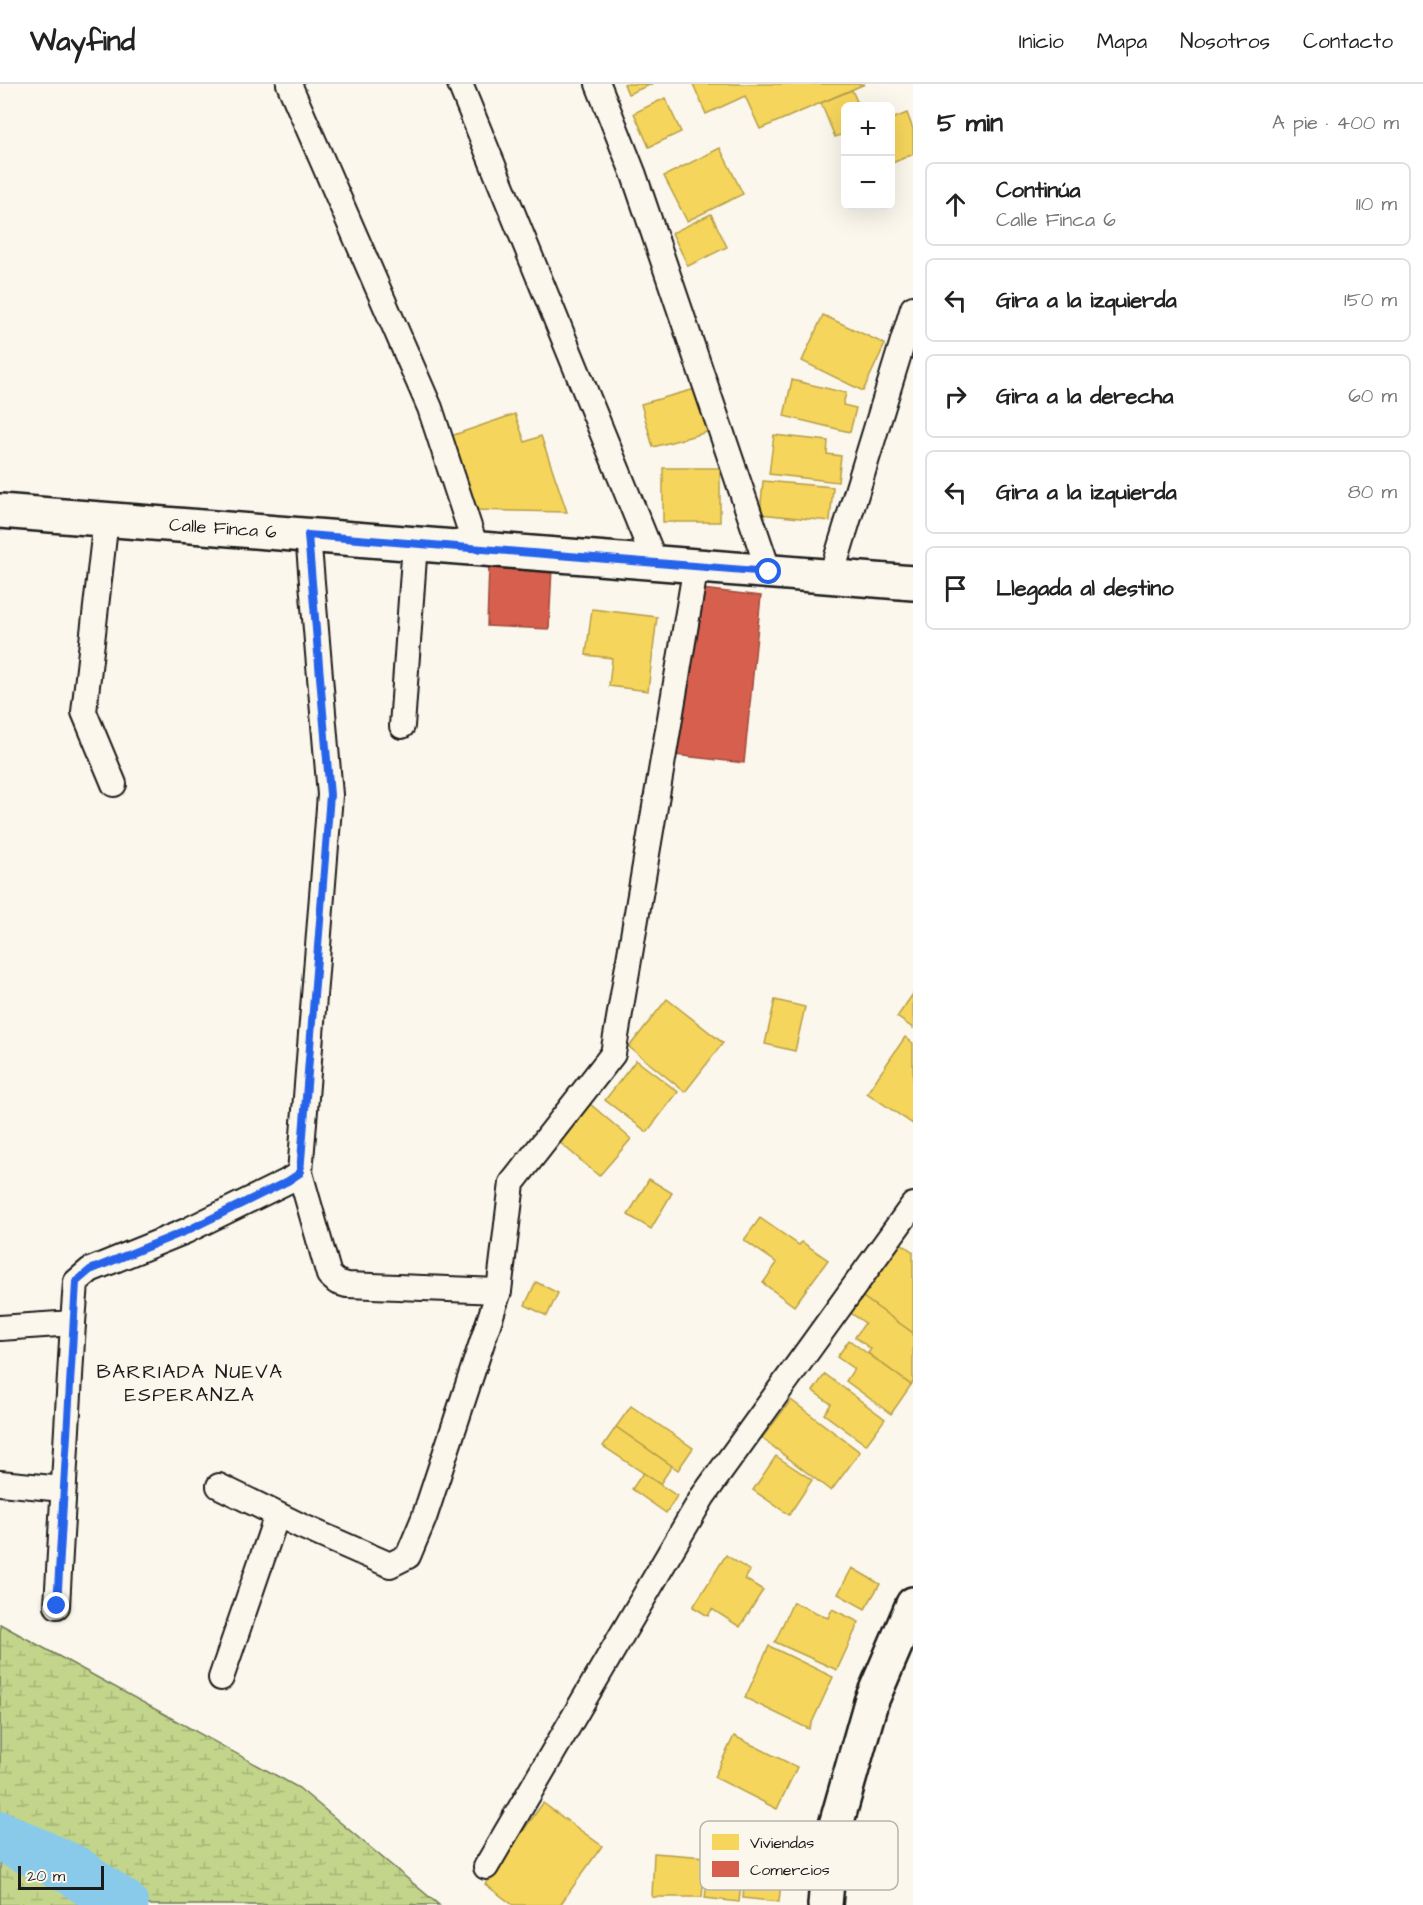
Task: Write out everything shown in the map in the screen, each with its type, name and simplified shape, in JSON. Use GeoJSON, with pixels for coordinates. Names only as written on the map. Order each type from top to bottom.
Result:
{"type":"FeatureCollection","features":[{"type":"Feature","properties":{"kind":"street"},"geometry":{"type":"LineString","coordinates":[[289,84],[430,408],[476,548]]}},
{"type":"Feature","properties":{"kind":"street"},"geometry":{"type":"LineString","coordinates":[[460,84],[655,562]]}},
{"type":"Feature","properties":{"kind":"street"},"geometry":{"type":"LineString","coordinates":[[598,84],[634,175],[769,572]]}},
{"type":"Feature","properties":{"kind":"street"},"geometry":{"type":"LineString","coordinates":[[831,576],[913,308]]}},
{"type":"Feature","properties":{"kind":"street","name":"Calle Finca 6"},"geometry":{"type":"LineString","coordinates":[[0,511],[913,583]]}},
{"type":"Feature","properties":{"kind":"street"},"geometry":{"type":"LineString","coordinates":[[106,519],[84,712],[114,784]]}},
{"type":"Feature","properties":{"kind":"street"},"geometry":{"type":"LineString","coordinates":[[308,535],[330,795],[300,1173],[329,1275],[336,1282],[347,1285],[499,1291]]}},
{"type":"Feature","properties":{"kind":"street"},"geometry":{"type":"LineString","coordinates":[[402,726],[415,543]]}},
{"type":"Feature","properties":{"kind":"street"},"geometry":{"type":"LineString","coordinates":[[219,1486],[277,1515],[390,1565],[408,1556],[424,1518],[499,1291],[512,1183],[614,1054],[696,565]]}},
{"type":"Feature","properties":{"kind":"street"},"geometry":{"type":"LineString","coordinates":[[57,1606],[76,1282],[90,1270],[186,1231],[300,1173]]}},
{"type":"Feature","properties":{"kind":"street"},"geometry":{"type":"LineString","coordinates":[[486,1867],[703,1496],[913,1205]]}},
{"type":"Feature","properties":{"kind":"street"},"geometry":{"type":"LineString","coordinates":[[0,1328],[73,1323]]}},
{"type":"Feature","properties":{"kind":"street"},"geometry":{"type":"LineString","coordinates":[[0,1483],[63,1489]]}},
{"type":"Feature","properties":{"kind":"street"},"geometry":{"type":"LineString","coordinates":[[221,1678],[277,1515]]}},
{"type":"Feature","properties":{"kind":"street"},"geometry":{"type":"LineString","coordinates":[[837,1821],[870,1702],[913,1604]]}},
{"type":"Feature","properties":{"kind":"street"},"geometry":{"type":"LineString","coordinates":[[825,1905],[826,1890]]}},
{"type":"Feature","properties":{"kind":"green space"},"geometry":{"type":"Polygon","coordinates":[[[0,1624],[299,1788],[439,1905],[0,1905],[0,1624]]]}},
{"type":"Feature","properties":{"kind":"building: Viviendas"},"geometry":{"type":"Polygon","coordinates":[[[624,84],[652,84],[628,94],[624,84]]]}},
{"type":"Feature","properties":{"kind":"building: Viviendas"},"geometry":{"type":"Polygon","coordinates":[[[693,84],[865,84],[760,129],[745,96],[706,114],[693,84]]]}},
{"type":"Feature","properties":{"kind":"building: Viviendas"},"geometry":{"type":"Polygon","coordinates":[[[852,90],[857,102],[841,102],[841,135],[835,137],[821,103],[852,90]]]}},
{"type":"Feature","properties":{"kind":"building: Viviendas"},"geometry":{"type":"Polygon","coordinates":[[[665,98],[681,132],[649,147],[634,113],[665,98]]]}},
{"type":"Feature","properties":{"kind":"building: Viviendas"},"geometry":{"type":"Polygon","coordinates":[[[907,113],[913,129],[913,154],[895,162],[895,156],[895,118],[907,113]]]}},
{"type":"Feature","properties":{"kind":"building: Viviendas"},"geometry":{"type":"Polygon","coordinates":[[[720,148],[743,194],[687,221],[664,176],[720,148]]]}},
{"type":"Feature","properties":{"kind":"building: Viviendas"},"geometry":{"type":"Polygon","coordinates":[[[711,214],[727,247],[688,266],[672,233],[711,214]]]}},
{"type":"Feature","properties":{"kind":"building: Viviendas"},"geometry":{"type":"Polygon","coordinates":[[[823,315],[885,344],[863,391],[802,361],[823,315]]]}},
{"type":"Feature","properties":{"kind":"building: Viviendas"},"geometry":{"type":"Polygon","coordinates":[[[792,380],[846,393],[843,405],[856,408],[850,432],[784,416],[792,380]]]}},
{"type":"Feature","properties":{"kind":"building: Viviendas"},"geometry":{"type":"Polygon","coordinates":[[[699,388],[711,431],[653,447],[641,404],[699,388]]]}},
{"type":"Feature","properties":{"kind":"building: Viviendas"},"geometry":{"type":"Polygon","coordinates":[[[515,414],[525,442],[541,436],[567,512],[470,510],[445,438],[515,414]]]}},
{"type":"Feature","properties":{"kind":"building: Viviendas"},"geometry":{"type":"Polygon","coordinates":[[[774,435],[828,441],[827,454],[841,456],[838,482],[769,474],[774,435]]]}},
{"type":"Feature","properties":{"kind":"building: Viviendas"},"geometry":{"type":"Polygon","coordinates":[[[663,468],[720,468],[720,522],[663,522],[663,468]]]}},
{"type":"Feature","properties":{"kind":"building: Viviendas"},"geometry":{"type":"Polygon","coordinates":[[[763,481],[833,487],[830,521],[760,514],[763,481]]]}},
{"type":"Feature","properties":{"kind":"building: Viviendas"},"geometry":{"type":"Polygon","coordinates":[[[592,609],[657,617],[648,691],[609,686],[612,658],[586,655],[592,609]]]}},
{"type":"Feature","properties":{"kind":"building: Viviendas"},"geometry":{"type":"Polygon","coordinates":[[[913,994],[913,1028],[897,1017],[913,994]]]}},
{"type":"Feature","properties":{"kind":"building: Viviendas"},"geometry":{"type":"Polygon","coordinates":[[[667,999],[723,1043],[685,1092],[629,1047],[667,999]]]}},
{"type":"Feature","properties":{"kind":"building: Viviendas"},"geometry":{"type":"Polygon","coordinates":[[[775,1000],[805,1007],[795,1051],[765,1044],[775,1000]]]}},
{"type":"Feature","properties":{"kind":"building: Viviendas"},"geometry":{"type":"Polygon","coordinates":[[[905,1037],[913,1043],[913,1124],[867,1093],[905,1037]]]}},
{"type":"Feature","properties":{"kind":"building: Viviendas"},"geometry":{"type":"Polygon","coordinates":[[[636,1060],[678,1092],[647,1132],[605,1100],[636,1060]]]}},
{"type":"Feature","properties":{"kind":"building: Viviendas"},"geometry":{"type":"Polygon","coordinates":[[[589,1103],[631,1139],[599,1176],[557,1140],[589,1103]]]}},
{"type":"Feature","properties":{"kind":"building: Viviendas"},"geometry":{"type":"Polygon","coordinates":[[[649,1179],[672,1193],[651,1229],[628,1215],[649,1179]]]}},
{"type":"Feature","properties":{"kind":"building: Viviendas"},"geometry":{"type":"Polygon","coordinates":[[[760,1218],[799,1245],[802,1242],[828,1260],[794,1306],[763,1283],[777,1263],[744,1240],[760,1218]]]}},
{"type":"Feature","properties":{"kind":"building: Viviendas"},"geometry":{"type":"Polygon","coordinates":[[[898,1241],[913,1252],[913,1333],[860,1295],[898,1241]]]}},
{"type":"Feature","properties":{"kind":"building: Viviendas"},"geometry":{"type":"Polygon","coordinates":[[[536,1282],[558,1293],[547,1316],[525,1305],[536,1282]]]}},
{"type":"Feature","properties":{"kind":"building: Viviendas"},"geometry":{"type":"Polygon","coordinates":[[[860,1295],[913,1333],[913,1382],[911,1385],[868,1353],[871,1349],[855,1337],[865,1323],[848,1311],[860,1295]]]}},
{"type":"Feature","properties":{"kind":"building: Viviendas"},"geometry":{"type":"Polygon","coordinates":[[[849,1340],[911,1385],[891,1414],[846,1381],[854,1369],[837,1357],[849,1340]]]}},
{"type":"Feature","properties":{"kind":"building: Viviendas"},"geometry":{"type":"Polygon","coordinates":[[[825,1374],[885,1419],[866,1445],[824,1414],[831,1404],[813,1391],[825,1374]]]}},
{"type":"Feature","properties":{"kind":"building: Viviendas"},"geometry":{"type":"Polygon","coordinates":[[[791,1400],[860,1452],[831,1491],[762,1438],[791,1400]]]}},
{"type":"Feature","properties":{"kind":"building: Viviendas"},"geometry":{"type":"Polygon","coordinates":[[[631,1406],[693,1448],[678,1470],[616,1427],[631,1406]]]}},
{"type":"Feature","properties":{"kind":"building: Viviendas"},"geometry":{"type":"Polygon","coordinates":[[[616,1427],[672,1466],[660,1484],[603,1446],[616,1427]]]}},
{"type":"Feature","properties":{"kind":"building: Viviendas"},"geometry":{"type":"Polygon","coordinates":[[[776,1456],[812,1480],[789,1515],[753,1490],[776,1456]]]}},
{"type":"Feature","properties":{"kind":"building: Viviendas"},"geometry":{"type":"Polygon","coordinates":[[[643,1473],[677,1496],[666,1513],[632,1489],[643,1473]]]}},
{"type":"Feature","properties":{"kind":"building: Viviendas"},"geometry":{"type":"Polygon","coordinates":[[[726,1555],[750,1571],[745,1579],[763,1590],[740,1627],[712,1609],[708,1616],[693,1607],[726,1555]]]}},
{"type":"Feature","properties":{"kind":"building: Viviendas"},"geometry":{"type":"Polygon","coordinates":[[[852,1568],[880,1584],[865,1609],[838,1594],[852,1568]]]}},
{"type":"Feature","properties":{"kind":"building: Viviendas"},"geometry":{"type":"Polygon","coordinates":[[[793,1602],[828,1618],[832,1609],[859,1622],[837,1670],[775,1642],[793,1602]]]}},
{"type":"Feature","properties":{"kind":"building: Viviendas"},"geometry":{"type":"Polygon","coordinates":[[[769,1646],[833,1677],[809,1729],[745,1698],[769,1646]]]}},
{"type":"Feature","properties":{"kind":"building: Viviendas"},"geometry":{"type":"Polygon","coordinates":[[[734,1736],[797,1767],[777,1809],[714,1777],[734,1736]]]}},
{"type":"Feature","properties":{"kind":"building: Viviendas"},"geometry":{"type":"Polygon","coordinates":[[[543,1803],[602,1846],[560,1905],[513,1905],[485,1884],[543,1803]]]}},
{"type":"Feature","properties":{"kind":"building: Viviendas"},"geometry":{"type":"Polygon","coordinates":[[[654,1853],[700,1857],[702,1897],[652,1897],[654,1853]]]}},
{"type":"Feature","properties":{"kind":"building: Viviendas"},"geometry":{"type":"Polygon","coordinates":[[[706,1890],[740,1890],[739,1902],[705,1898],[706,1890]]]}},
{"type":"Feature","properties":{"kind":"building: Viviendas"},"geometry":{"type":"Polygon","coordinates":[[[744,1890],[780,1890],[779,1902],[743,1898],[744,1890]]]}},
{"type":"Feature","properties":{"kind":"building: Comercios"},"geometry":{"type":"Polygon","coordinates":[[[489,564],[552,567],[549,629],[487,626],[489,564]]]}},
{"type":"Feature","properties":{"kind":"building: Comercios"},"geometry":{"type":"Polygon","coordinates":[[[693,588],[761,596],[744,763],[675,755],[693,588]]]}},
{"type":"Feature","properties":{"kind":"waterway"},"geometry":{"type":"LineString","coordinates":[[0,1836],[73,1870],[123,1905]]}},
{"type":"Feature","properties":{"kind":"district","name":"BARRIADA NUEVA ESPERANZA"},"geometry":{"type":"Point","coordinates":[190,1382]}},
{"type":"Feature","properties":{"kind":"route"},"geometry":{"type":"LineString","coordinates":[[57,1606],[76,1282],[90,1270],[186,1231],[300,1173],[330,795],[308,535],[769,572]]}}]}
